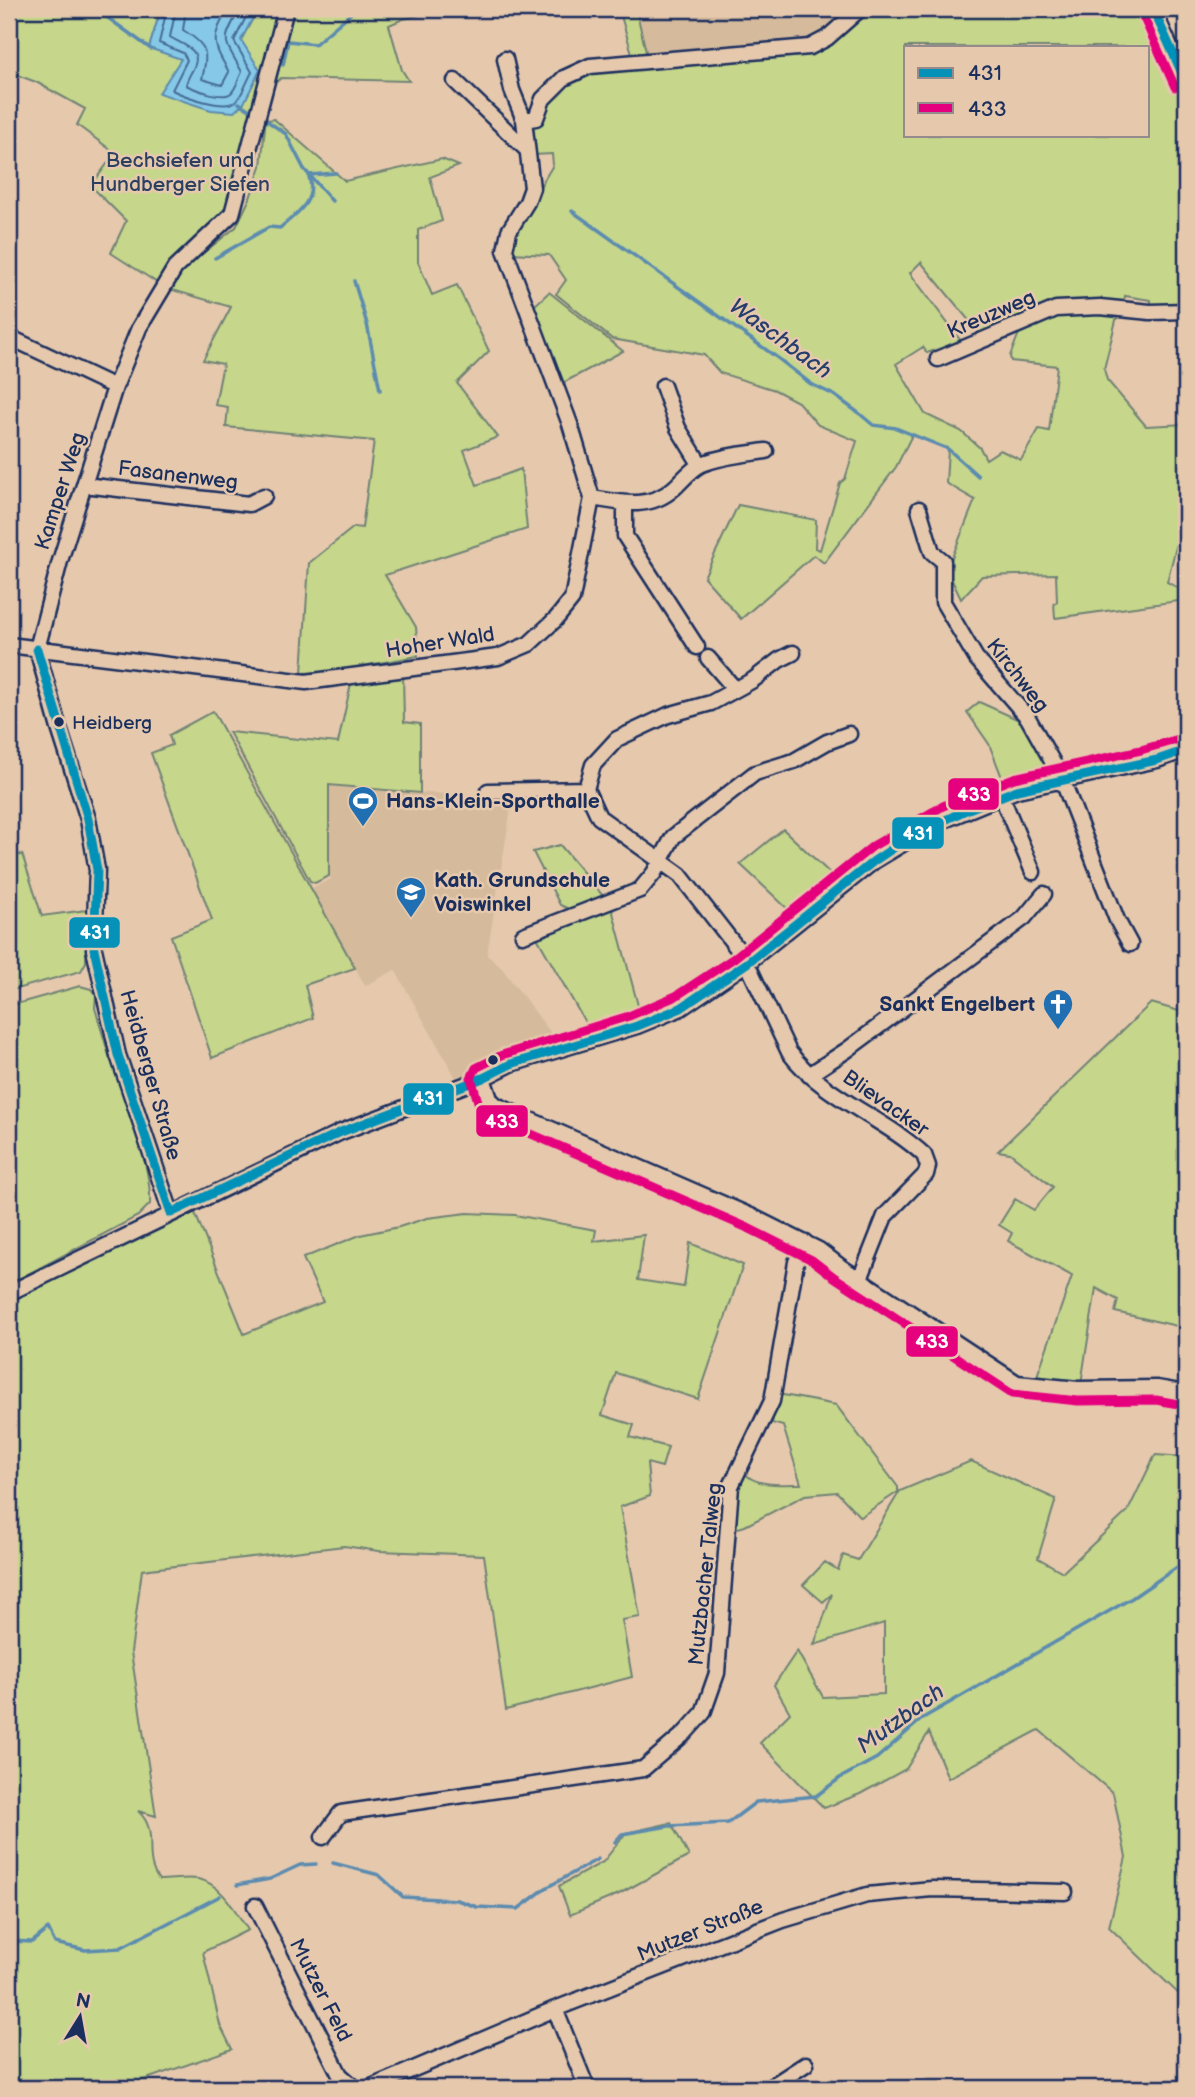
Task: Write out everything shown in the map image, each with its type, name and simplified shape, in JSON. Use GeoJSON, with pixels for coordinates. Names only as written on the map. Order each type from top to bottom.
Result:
{"type":"FeatureCollection","features":[{"type":"Feature","properties":{"kind":"street","name":"Kamper Weg"},"geometry":{"type":"LineString","coordinates":[[37,649],[60,561],[114,387],[139,328],[175,268],[232,214],[286,9]]}},
{"type":"Feature","properties":{"kind":"street"},"geometry":{"type":"LineString","coordinates":[[524,120],[536,118],[543,99],[564,78],[590,66],[810,47],[827,38],[860,9]]}},
{"type":"Feature","properties":{"kind":"street"},"geometry":{"type":"LineString","coordinates":[[1153,9],[1186,82]]}},
{"type":"Feature","properties":{"kind":"street"},"geometry":{"type":"LineString","coordinates":[[505,60],[512,90],[524,120],[527,150]]}},
{"type":"Feature","properties":{"kind":"street"},"geometry":{"type":"LineString","coordinates":[[455,81],[527,150]]}},
{"type":"Feature","properties":{"kind":"street","name":"Hoher Wald"},"geometry":{"type":"LineString","coordinates":[[37,649],[306,682],[498,657],[528,644],[556,619],[572,599],[592,498],[570,424],[505,250],[509,231],[527,202],[532,188],[527,150]]}},
{"type":"Feature","properties":{"kind":"street","name":"Kreuzweg"},"geometry":{"type":"LineString","coordinates":[[938,359],[1056,309],[1100,307],[1150,312],[1186,311]]}},
{"type":"Feature","properties":{"kind":"street"},"geometry":{"type":"LineString","coordinates":[[9,337],[114,387]]}},
{"type":"Feature","properties":{"kind":"street"},"geometry":{"type":"LineString","coordinates":[[663,386],[678,428],[700,464]]}},
{"type":"Feature","properties":{"kind":"street"},"geometry":{"type":"LineString","coordinates":[[592,498],[643,504],[667,495],[700,464],[734,455],[766,451]]}},
{"type":"Feature","properties":{"kind":"street","name":"Fasanenweg"},"geometry":{"type":"LineString","coordinates":[[85,485],[249,505],[264,496]]}},
{"type":"Feature","properties":{"kind":"street"},"geometry":{"type":"LineString","coordinates":[[625,503],[625,536],[702,652],[735,689]]}},
{"type":"Feature","properties":{"kind":"street","name":"Kirchweg"},"geometry":{"type":"LineString","coordinates":[[919,509],[932,552],[943,561],[943,602],[976,658],[1028,718],[1062,779],[1117,920],[1130,944]]}},
{"type":"Feature","properties":{"kind":"street"},"geometry":{"type":"LineString","coordinates":[[9,645],[37,649]]}},
{"type":"Feature","properties":{"kind":"street","name":"Heidberger Straße"},"geometry":{"type":"LineString","coordinates":[[37,649],[88,820],[97,870],[94,949],[118,1055],[171,1213]]}},
{"type":"Feature","properties":{"kind":"street"},"geometry":{"type":"LineString","coordinates":[[488,791],[586,789],[593,765],[617,739],[667,715],[711,703],[753,680],[793,653]]}},
{"type":"Feature","properties":{"kind":"street"},"geometry":{"type":"LineString","coordinates":[[523,935],[640,890],[654,873],[673,837],[755,773],[794,761],[827,742],[849,734]]}},
{"type":"Feature","properties":{"kind":"street"},"geometry":{"type":"LineString","coordinates":[[9,1293],[341,1132],[511,1064],[637,1026],[681,1008],[747,963],[874,861],[937,822],[1001,795],[1062,779],[1157,760],[1186,750]]}},
{"type":"Feature","properties":{"kind":"street","name":"Blievacker"},"geometry":{"type":"LineString","coordinates":[[586,789],[599,817],[680,875],[747,963],[789,1052],[809,1074],[915,1146],[927,1161],[928,1170],[924,1177],[885,1216],[860,1279]]}},
{"type":"Feature","properties":{"kind":"street"},"geometry":{"type":"LineString","coordinates":[[1001,795],[1033,872]]}},
{"type":"Feature","properties":{"kind":"street"},"geometry":{"type":"LineString","coordinates":[[809,1074],[847,1050],[1024,918],[1044,894]]}},
{"type":"Feature","properties":{"kind":"street"},"geometry":{"type":"LineString","coordinates":[[483,1077],[490,1099],[496,1105],[701,1193],[819,1250],[1017,1383],[1078,1389],[1157,1388],[1186,1393]]}},
{"type":"Feature","properties":{"kind":"street","name":"Mutzbacher Talweg"},"geometry":{"type":"LineString","coordinates":[[323,1837],[341,1813],[643,1769],[685,1733],[703,1713],[717,1673],[731,1486],[772,1401],[796,1262],[806,1244]]}},
{"type":"Feature","properties":{"kind":"street","name":"Mutzer Straße"},"geometry":{"type":"LineString","coordinates":[[369,2088],[555,2009],[783,1920],[867,1895],[932,1889],[1065,1892]]}},
{"type":"Feature","properties":{"kind":"street","name":"Mutzer Feld"},"geometry":{"type":"LineString","coordinates":[[255,1906],[340,2075],[355,2088]]}},
{"type":"Feature","properties":{"kind":"street"},"geometry":{"type":"LineString","coordinates":[[555,2009],[587,2088]]}},
{"type":"Feature","properties":{"kind":"street"},"geometry":{"type":"LineString","coordinates":[[768,2088],[806,2064]]}},
{"type":"Feature","properties":{"kind":"shaded area"},"geometry":{"type":"Polygon","coordinates":[[[636,9],[852,9],[822,32],[800,41],[647,56],[636,9]]]}},
{"type":"Feature","properties":{"kind":"shaded area","name":"Kath. Grundschule Voiswinkel"},"geometry":{"type":"Polygon","coordinates":[[[329,785],[427,793],[513,796],[487,955],[501,967],[557,1041],[546,1044],[529,1043],[484,1060],[476,1070],[456,1078],[395,970],[365,986],[312,888],[331,879],[328,875],[329,785]]]}},
{"type":"Feature","properties":{"kind":"green space","name":"Bechsiefen und Hundberger Siefen"},"geometry":{"type":"Polygon","coordinates":[[[9,9],[161,9],[149,48],[241,40],[258,9],[284,9],[240,195],[159,284],[111,253],[126,221],[91,186],[115,153],[77,125],[85,109],[36,82],[9,72],[9,9]]]}},
{"type":"Feature","properties":{"kind":"green space"},"geometry":{"type":"Polygon","coordinates":[[[293,9],[446,9],[389,25],[402,70],[409,81],[281,78],[273,85],[293,9]]]}},
{"type":"Feature","properties":{"kind":"green space"},"geometry":{"type":"Polygon","coordinates":[[[619,9],[636,9],[647,56],[633,57],[619,9]]]}},
{"type":"Feature","properties":{"kind":"green space"},"geometry":{"type":"Polygon","coordinates":[[[867,9],[1147,9],[1186,94],[1186,308],[1151,310],[1151,300],[1125,296],[1123,307],[1097,305],[1094,300],[1040,309],[980,334],[921,262],[910,273],[961,341],[927,353],[923,347],[896,364],[925,414],[961,431],[980,448],[986,459],[1000,450],[1021,460],[1039,429],[1049,431],[1057,366],[1011,361],[1010,356],[1021,328],[1043,316],[1118,312],[1104,369],[1107,380],[1146,426],[1186,424],[1179,535],[1167,582],[1186,592],[1186,600],[1055,618],[1056,574],[982,576],[961,599],[947,570],[975,500],[946,483],[948,449],[912,435],[896,467],[824,563],[814,555],[741,619],[704,577],[738,505],[816,520],[815,548],[820,550],[840,483],[845,479],[857,441],[818,425],[798,402],[775,390],[720,373],[704,355],[612,339],[556,294],[566,280],[549,255],[511,253],[514,230],[553,165],[552,154],[533,155],[531,124],[542,108],[579,74],[825,45],[867,9]]]}},
{"type":"Feature","properties":{"kind":"green space"},"geometry":{"type":"Polygon","coordinates":[[[266,117],[268,120],[274,119],[345,181],[442,159],[459,166],[430,177],[442,221],[418,230],[418,262],[432,295],[457,285],[489,351],[457,383],[498,437],[464,450],[477,485],[521,469],[527,529],[385,575],[416,627],[418,656],[329,672],[302,673],[309,563],[354,527],[362,528],[374,441],[226,427],[228,407],[215,405],[223,364],[203,360],[231,307],[169,289],[183,269],[236,227],[261,166],[266,117]]]}},
{"type":"Feature","properties":{"kind":"green space"},"geometry":{"type":"Polygon","coordinates":[[[549,292],[623,351],[561,384],[532,308],[549,292]]]}},
{"type":"Feature","properties":{"kind":"green space"},"geometry":{"type":"Polygon","coordinates":[[[403,672],[404,722],[420,724],[420,793],[329,785],[329,876],[315,883],[310,881],[229,732],[338,743],[352,679],[403,672]]]}},
{"type":"Feature","properties":{"kind":"green space"},"geometry":{"type":"Polygon","coordinates":[[[979,702],[1028,724],[1050,772],[1005,785],[989,744],[967,712],[979,702]]]}},
{"type":"Feature","properties":{"kind":"green space"},"geometry":{"type":"Polygon","coordinates":[[[213,711],[355,968],[305,985],[313,1018],[212,1058],[171,936],[212,920],[151,753],[172,745],[169,735],[213,711]]]}},
{"type":"Feature","properties":{"kind":"green space"},"geometry":{"type":"Polygon","coordinates":[[[9,829],[16,856],[22,854],[42,916],[87,910],[86,962],[81,971],[9,991],[9,829]]]}},
{"type":"Feature","properties":{"kind":"green space"},"geometry":{"type":"Polygon","coordinates":[[[783,829],[836,879],[793,914],[740,864],[783,829]]]}},
{"type":"Feature","properties":{"kind":"green space"},"geometry":{"type":"Polygon","coordinates":[[[560,845],[604,897],[569,909],[560,905],[533,852],[560,845]]]}},
{"type":"Feature","properties":{"kind":"green space"},"geometry":{"type":"Polygon","coordinates":[[[611,905],[640,1013],[622,1019],[624,1022],[590,1031],[535,934],[611,905]]]}},
{"type":"Feature","properties":{"kind":"green space"},"geometry":{"type":"Polygon","coordinates":[[[80,986],[91,989],[96,995],[95,1008],[110,1059],[116,1063],[143,1153],[150,1204],[138,1216],[9,1284],[9,1006],[80,986]]]}},
{"type":"Feature","properties":{"kind":"green space"},"geometry":{"type":"Polygon","coordinates":[[[1151,1003],[1186,1013],[1186,1328],[1115,1312],[1118,1300],[1096,1288],[1081,1384],[1036,1379],[1072,1276],[1008,1241],[1012,1233],[999,1225],[1015,1199],[1034,1210],[1053,1187],[1010,1153],[998,1151],[1151,1003]]]}},
{"type":"Feature","properties":{"kind":"green space"},"geometry":{"type":"Polygon","coordinates":[[[193,1208],[244,1334],[323,1302],[303,1258],[360,1235],[427,1218],[467,1213],[515,1215],[596,1230],[594,1241],[644,1235],[638,1280],[684,1287],[690,1243],[743,1265],[698,1399],[616,1373],[602,1415],[634,1425],[630,1437],[668,1447],[662,1467],[647,1463],[650,1496],[620,1507],[640,1617],[622,1620],[632,1677],[506,1710],[484,1555],[379,1551],[344,1546],[142,1570],[131,1652],[156,1816],[138,1811],[148,1827],[151,1862],[159,1880],[193,1878],[214,1886],[227,1899],[248,1930],[203,1952],[220,2025],[232,2049],[121,2088],[9,2088],[9,1301],[193,1208]]]}},
{"type":"Feature","properties":{"kind":"green space"},"geometry":{"type":"Polygon","coordinates":[[[778,1394],[836,1405],[898,1487],[898,1492],[860,1517],[837,1492],[805,1495],[735,1529],[736,1489],[745,1473],[755,1481],[763,1483],[801,1484],[783,1426],[772,1423],[778,1394]]]}},
{"type":"Feature","properties":{"kind":"green space"},"geometry":{"type":"Polygon","coordinates":[[[1155,1455],[1186,1457],[1186,2001],[1109,1927],[1126,1857],[1113,1793],[1039,1730],[948,1778],[929,1732],[906,1769],[860,1794],[824,1808],[760,1743],[790,1713],[774,1685],[797,1651],[823,1697],[884,1694],[884,1623],[814,1645],[832,1594],[823,1602],[803,1585],[825,1562],[838,1570],[843,1555],[858,1560],[900,1491],[971,1461],[1056,1499],[1038,1558],[1063,1572],[1128,1511],[1155,1455]]]}},
{"type":"Feature","properties":{"kind":"green space"},"geometry":{"type":"Polygon","coordinates":[[[671,1823],[689,1856],[619,1894],[570,1915],[559,1886],[603,1862],[626,1833],[671,1823]]]}},
{"type":"Feature","properties":{"kind":"water"},"geometry":{"type":"Polygon","coordinates":[[[161,9],[258,9],[241,40],[260,70],[244,103],[234,112],[211,110],[159,93],[181,59],[149,48],[161,9]]]}},
{"type":"Feature","properties":{"kind":"waterway","name":"Waschbach"},"geometry":{"type":"LineString","coordinates":[[89,9],[97,10],[151,49]]}},
{"type":"Feature","properties":{"kind":"waterway"},"geometry":{"type":"LineString","coordinates":[[283,65],[288,41],[315,44],[356,9]]}},
{"type":"Feature","properties":{"kind":"waterway","name":"Waschbach"},"geometry":{"type":"LineString","coordinates":[[239,103],[253,112]]}},
{"type":"Feature","properties":{"kind":"waterway","name":"Waschbach"},"geometry":{"type":"LineString","coordinates":[[263,118],[286,134],[304,169],[332,201]]}},
{"type":"Feature","properties":{"kind":"waterway","name":"Waschbach"},"geometry":{"type":"LineString","coordinates":[[309,175],[336,173]]}},
{"type":"Feature","properties":{"kind":"waterway"},"geometry":{"type":"LineString","coordinates":[[215,258],[269,227],[280,228],[292,218],[308,200],[311,186],[309,177]]}},
{"type":"Feature","properties":{"kind":"waterway","name":"Waschbach"},"geometry":{"type":"LineString","coordinates":[[572,211],[811,384],[834,395],[873,425],[896,428],[948,449],[978,476]]}},
{"type":"Feature","properties":{"kind":"waterway"},"geometry":{"type":"LineString","coordinates":[[354,281],[367,324],[380,390]]}},
{"type":"Feature","properties":{"kind":"waterway","name":"Mutzbach"},"geometry":{"type":"LineString","coordinates":[[615,1842],[622,1834],[669,1826],[728,1823],[756,1802],[816,1796],[840,1778],[877,1758],[923,1718],[1132,1598],[1186,1561]]}},
{"type":"Feature","properties":{"kind":"waterway","name":"Mutzbach"},"geometry":{"type":"LineString","coordinates":[[333,1863],[379,1875],[403,1897],[457,1900],[477,1907],[518,1909],[546,1888],[598,1859]]}},
{"type":"Feature","properties":{"kind":"waterway","name":"Mutzbach"},"geometry":{"type":"LineString","coordinates":[[237,1885],[270,1879],[300,1865],[316,1864]]}},
{"type":"Feature","properties":{"kind":"waterway","name":"Mutzbach"},"geometry":{"type":"LineString","coordinates":[[9,1941],[32,1942],[48,1929],[55,1943],[85,1950],[120,1948],[220,1896]]}},
{"type":"Feature","properties":{"kind":"transit line","name":"431"},"geometry":{"type":"LineString","coordinates":[[1153,9],[1186,82]]}},
{"type":"Feature","properties":{"kind":"transit line","name":"433"},"geometry":{"type":"LineString","coordinates":[[1142,14],[1175,87]]}},
{"type":"Feature","properties":{"kind":"transit line","name":"431"},"geometry":{"type":"LineString","coordinates":[[37,649],[88,819],[97,870],[94,949],[118,1055],[171,1213]]}},
{"type":"Feature","properties":{"kind":"transit line","name":"433"},"geometry":{"type":"LineString","coordinates":[[1182,738],[1141,750],[1014,778],[943,806],[873,846],[734,958],[676,996],[629,1016],[502,1055],[476,1068],[471,1078],[479,1105],[490,1116],[748,1228],[812,1260],[1012,1394],[1078,1401],[1156,1400],[1184,1405]]}},
{"type":"Feature","properties":{"kind":"transit line","name":"431"},"geometry":{"type":"LineString","coordinates":[[171,1213],[341,1132],[483,1078],[511,1064],[637,1026],[681,1008],[747,963],[874,861],[910,837],[966,810],[1017,790],[1157,760],[1186,750]]}},
{"type":"Feature","properties":{"kind":"place","name":"Heidberg"},"geometry":{"type":"Point","coordinates":[59,722]}},
{"type":"Feature","properties":{"kind":"place","name":"Hans-Klein-Sporthalle"},"geometry":{"type":"Point","coordinates":[363,828]}},
{"type":"Feature","properties":{"kind":"place","name":"Kath. Grundschule Voiswinkel"},"geometry":{"type":"Point","coordinates":[411,919]}},
{"type":"Feature","properties":{"kind":"place","name":"Sankt Engelbert"},"geometry":{"type":"Point","coordinates":[1058,1031]}}]}
